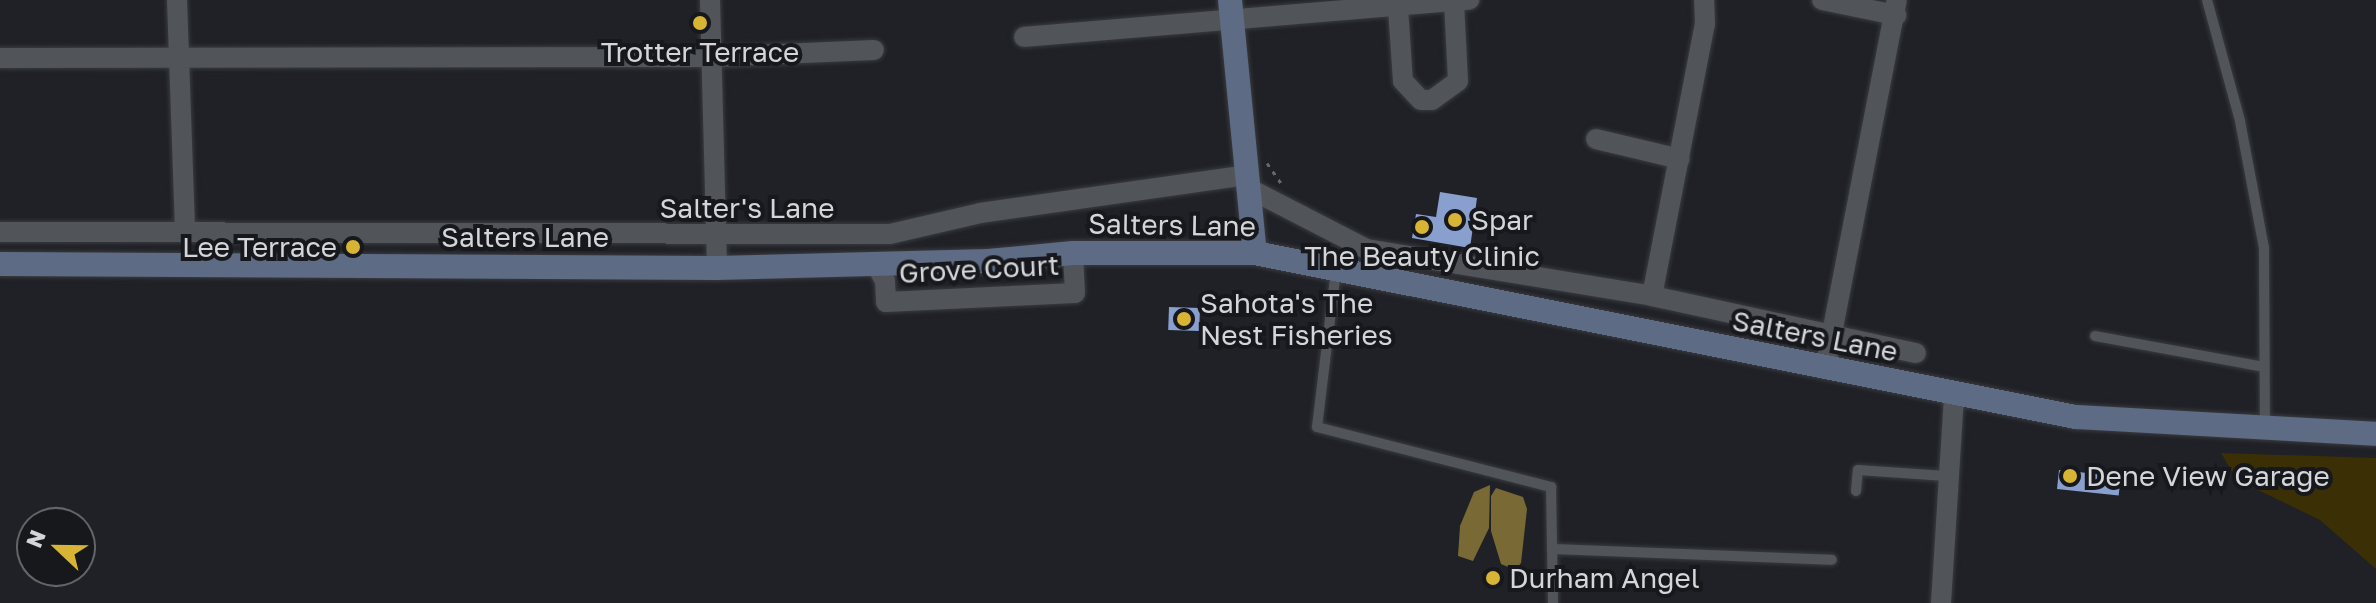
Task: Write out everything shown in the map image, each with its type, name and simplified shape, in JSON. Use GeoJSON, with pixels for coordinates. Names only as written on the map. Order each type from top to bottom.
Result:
{"type":"FeatureCollection","features":[{"type":"Feature","properties":{"kind":"main road"},"geometry":{"type":"LineString","coordinates":[[1231,10],[1255,253]]}},
{"type":"Feature","properties":{"kind":"main road","name":"Salters Lane"},"geometry":{"type":"LineString","coordinates":[[0,264],[717,268],[877,266],[1073,253],[1255,253],[2076,417],[2376,434]]}},
{"type":"Feature","properties":{"kind":"street"},"geometry":{"type":"LineString","coordinates":[[177,0],[185,233]]}},
{"type":"Feature","properties":{"kind":"street"},"geometry":{"type":"LineString","coordinates":[[710,0],[717,268]]}},
{"type":"Feature","properties":{"kind":"street"},"geometry":{"type":"LineString","coordinates":[[1652,296],[1705,24],[1704,0]]}},
{"type":"Feature","properties":{"kind":"street"},"geometry":{"type":"LineString","coordinates":[[1822,0],[1896,7],[1825,369]]}},
{"type":"Feature","properties":{"kind":"street"},"geometry":{"type":"LineString","coordinates":[[1024,37],[1231,10],[1398,8],[1461,1],[1458,81],[1443,97],[1421,100],[1403,81],[1398,8]]}},
{"type":"Feature","properties":{"kind":"street"},"geometry":{"type":"LineString","coordinates":[[0,58],[711,57],[874,50]]}},
{"type":"Feature","properties":{"kind":"street"},"geometry":{"type":"LineString","coordinates":[[1596,139],[1680,159]]}},
{"type":"Feature","properties":{"kind":"street"},"geometry":{"type":"LineString","coordinates":[[1249,182],[1279,206],[1366,249],[1652,296],[1916,353]]}},
{"type":"Feature","properties":{"kind":"street","name":"Salter's Lane"},"geometry":{"type":"LineString","coordinates":[[0,232],[715,237],[918,231],[980,213],[1249,182]]}},
{"type":"Feature","properties":{"kind":"street","name":"Grove Court"},"geometry":{"type":"LineString","coordinates":[[877,266],[885,281],[886,302],[1075,293],[1073,253]]}},
{"type":"Feature","properties":{"kind":"street"},"geometry":{"type":"LineString","coordinates":[[1941,603],[1946,476],[1954,395]]}},
{"type":"Feature","properties":{"kind":"lane"},"geometry":{"type":"LineString","coordinates":[[2207,0],[2240,121],[2264,248],[2265,428]]}},
{"type":"Feature","properties":{"kind":"lane"},"geometry":{"type":"LineString","coordinates":[[1336,270],[1317,427],[1551,487],[1553,603]]}},
{"type":"Feature","properties":{"kind":"lane"},"geometry":{"type":"LineString","coordinates":[[2095,336],[2264,367]]}},
{"type":"Feature","properties":{"kind":"lane"},"geometry":{"type":"LineString","coordinates":[[1856,491],[1858,470],[1946,476]]}},
{"type":"Feature","properties":{"kind":"lane"},"geometry":{"type":"LineString","coordinates":[[1552,549],[1832,560]]}},
{"type":"Feature","properties":{"kind":"path"},"geometry":{"type":"LineString","coordinates":[[1245,142],[1262,155],[1284,188],[1279,206]]}},
{"type":"Feature","properties":{"kind":"shaded area"},"geometry":{"type":"Polygon","coordinates":[[[2221,453],[2376,458],[2376,569],[2320,520],[2237,480],[2221,453]]]}},
{"type":"Feature","properties":{"kind":"shaded area"},"geometry":{"type":"Polygon","coordinates":[[[1490,485],[1489,528],[1473,561],[1458,556],[1460,526],[1474,492],[1490,485]]]}},
{"type":"Feature","properties":{"kind":"shaded area"},"geometry":{"type":"Polygon","coordinates":[[[1496,488],[1523,497],[1527,509],[1521,563],[1515,570],[1501,564],[1491,531],[1491,496],[1496,488]]]}},
{"type":"Feature","properties":{"kind":"building","name":"Spar"},"geometry":{"type":"Polygon","coordinates":[[[1440,192],[1477,198],[1470,248],[1412,238],[1416,214],[1436,217],[1440,192]]]}},
{"type":"Feature","properties":{"kind":"building","name":"Sahota's The Nest Fisheries"},"geometry":{"type":"Polygon","coordinates":[[[1169,307],[1200,308],[1199,331],[1168,330],[1169,307]]]}},
{"type":"Feature","properties":{"kind":"building"},"geometry":{"type":"Polygon","coordinates":[[[2059,470],[2121,476],[2119,495],[2057,489],[2059,470]]]}},
{"type":"Feature","properties":{"kind":"place","name":"Trotter Terrace"},"geometry":{"type":"Point","coordinates":[700,23]}},
{"type":"Feature","properties":{"kind":"place","name":"Spar"},"geometry":{"type":"Point","coordinates":[1455,220]}},
{"type":"Feature","properties":{"kind":"place","name":"The Beauty Clinic"},"geometry":{"type":"Point","coordinates":[1422,227]}},
{"type":"Feature","properties":{"kind":"place","name":"Lee Terrace"},"geometry":{"type":"Point","coordinates":[353,247]}},
{"type":"Feature","properties":{"kind":"place","name":"Sahota's The Nest Fisheries"},"geometry":{"type":"Point","coordinates":[1184,319]}},
{"type":"Feature","properties":{"kind":"place","name":"Dene View Garage"},"geometry":{"type":"Point","coordinates":[2070,476]}},
{"type":"Feature","properties":{"kind":"place","name":"Durham Angel"},"geometry":{"type":"Point","coordinates":[1493,578]}}]}
